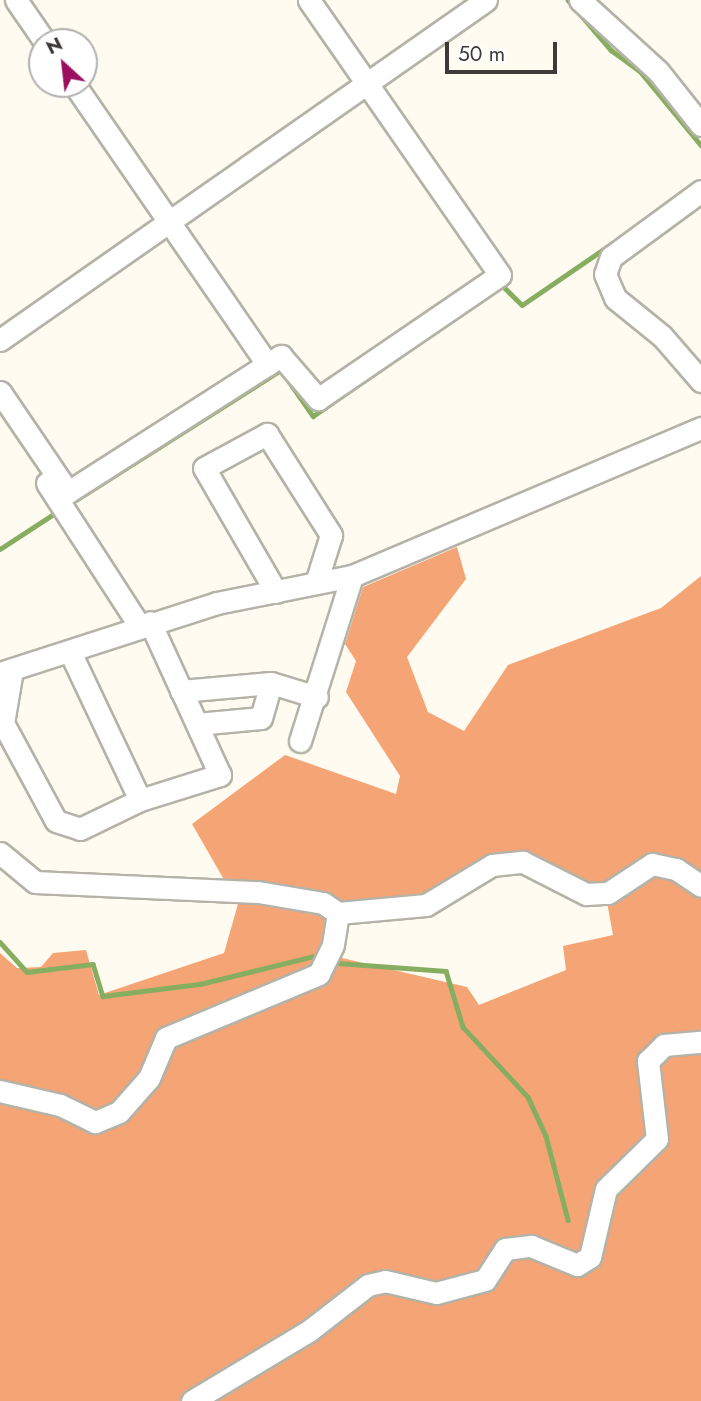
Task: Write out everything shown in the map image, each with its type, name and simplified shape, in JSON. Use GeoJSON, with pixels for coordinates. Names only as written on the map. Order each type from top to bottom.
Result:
{"type":"FeatureCollection","features":[{"type":"Feature","properties":{"kind":"street"},"geometry":{"type":"LineString","coordinates":[[16,0],[35,28]]}},
{"type":"Feature","properties":{"kind":"street"},"geometry":{"type":"LineString","coordinates":[[0,392],[68,492],[281,356],[318,399],[500,275],[309,0]]}},
{"type":"Feature","properties":{"kind":"street"},"geometry":{"type":"LineString","coordinates":[[0,340],[486,0]]}},
{"type":"Feature","properties":{"kind":"street"},"geometry":{"type":"LineString","coordinates":[[580,0],[658,71],[701,125]]}},
{"type":"Feature","properties":{"kind":"street"},"geometry":{"type":"LineString","coordinates":[[84,98],[268,365]]}},
{"type":"Feature","properties":{"kind":"street"},"geometry":{"type":"LineString","coordinates":[[701,191],[611,257],[605,274],[615,298],[662,336],[701,382]]}},
{"type":"Feature","properties":{"kind":"street"},"geometry":{"type":"LineString","coordinates":[[0,415],[144,623],[181,691],[220,775],[140,800],[80,829],[56,821],[3,723],[6,672],[71,654],[144,623],[352,576],[701,428]]}},
{"type":"Feature","properties":{"kind":"street"},"geometry":{"type":"LineString","coordinates":[[276,592],[204,468],[267,434],[331,535],[316,583]]}},
{"type":"Feature","properties":{"kind":"street"},"geometry":{"type":"LineString","coordinates":[[300,741],[317,697],[352,576]]}},
{"type":"Feature","properties":{"kind":"street"},"geometry":{"type":"LineString","coordinates":[[71,654],[140,800]]}},
{"type":"Feature","properties":{"kind":"street"},"geometry":{"type":"LineString","coordinates":[[181,691],[271,682],[317,697]]}},
{"type":"Feature","properties":{"kind":"street"},"geometry":{"type":"LineString","coordinates":[[197,724],[261,718],[271,682]]}},
{"type":"Feature","properties":{"kind":"street"},"geometry":{"type":"LineString","coordinates":[[0,853],[35,881],[258,892],[323,903],[338,913],[426,905],[492,865],[523,862],[586,894],[608,893],[652,864],[676,869],[701,886]]}},
{"type":"Feature","properties":{"kind":"street"},"geometry":{"type":"LineString","coordinates":[[0,1091],[60,1105],[96,1122],[119,1112],[149,1078],[166,1038],[319,974],[333,945],[338,913]]}},
{"type":"Feature","properties":{"kind":"street"},"geometry":{"type":"LineString","coordinates":[[192,1401],[310,1330],[368,1285],[385,1281],[436,1293],[485,1280],[505,1249],[531,1247],[577,1265],[590,1257],[606,1189],[657,1139],[648,1061],[664,1045],[701,1042]]}},
{"type":"Feature","properties":{"kind":"shaded area"},"geometry":{"type":"Polygon","coordinates":[[[457,547],[466,579],[407,657],[428,712],[464,731],[508,665],[661,608],[701,576],[701,1401],[0,1401],[0,953],[17,968],[41,967],[53,953],[86,950],[99,995],[224,953],[238,904],[192,824],[285,755],[396,794],[400,776],[346,692],[356,661],[345,644],[363,587],[457,547]],[[528,857],[424,899],[335,905],[327,948],[342,958],[467,987],[479,1005],[566,970],[563,946],[613,935],[604,886],[587,887],[528,857]]]}},
{"type":"Feature","properties":{"kind":"waterway"},"geometry":{"type":"LineString","coordinates":[[568,0],[611,50],[640,71],[701,145]]}},
{"type":"Feature","properties":{"kind":"waterway"},"geometry":{"type":"LineString","coordinates":[[502,285],[522,305],[611,244]]}},
{"type":"Feature","properties":{"kind":"waterway"},"geometry":{"type":"LineString","coordinates":[[288,380],[313,416],[400,356]]}},
{"type":"Feature","properties":{"kind":"waterway"},"geometry":{"type":"LineString","coordinates":[[76,500],[281,370]]}},
{"type":"Feature","properties":{"kind":"waterway"},"geometry":{"type":"LineString","coordinates":[[0,549],[55,513]]}},
{"type":"Feature","properties":{"kind":"waterway"},"geometry":{"type":"LineString","coordinates":[[0,942],[27,972],[93,964],[103,996],[200,984],[322,954]]}},
{"type":"Feature","properties":{"kind":"waterway"},"geometry":{"type":"LineString","coordinates":[[337,963],[446,971],[463,1027],[528,1097],[546,1136],[568,1220]]}}]}
